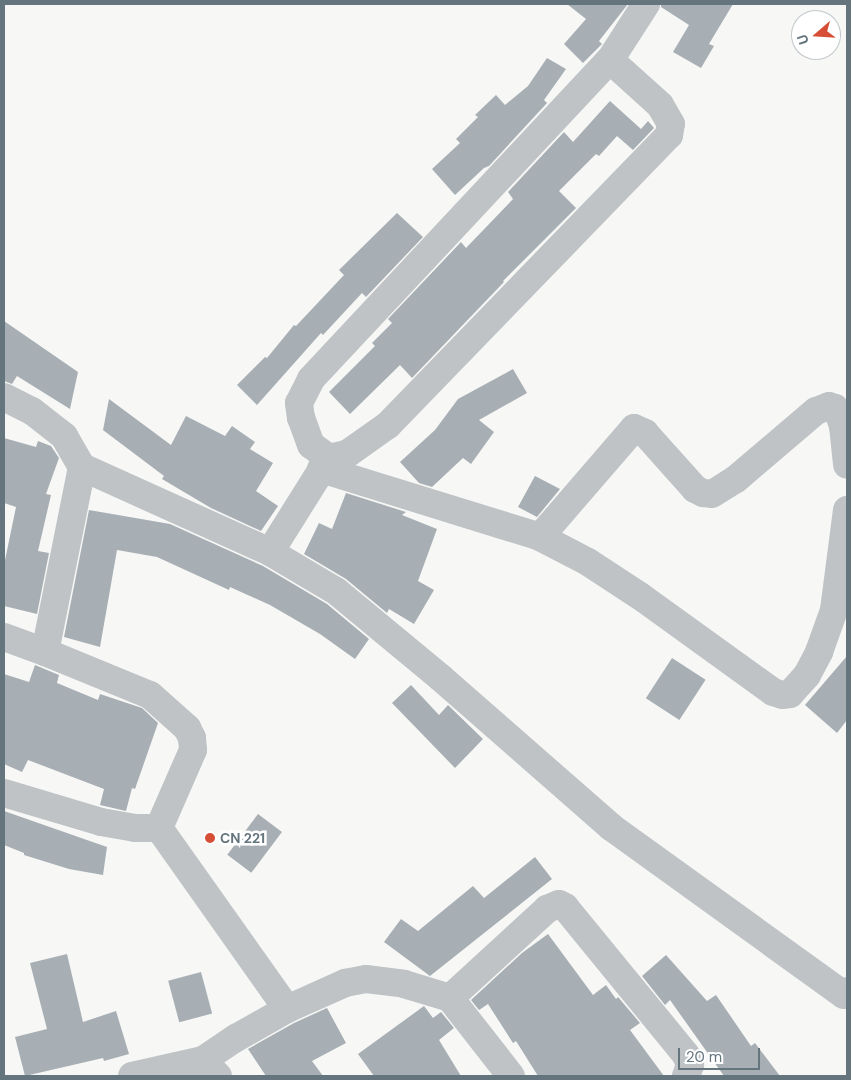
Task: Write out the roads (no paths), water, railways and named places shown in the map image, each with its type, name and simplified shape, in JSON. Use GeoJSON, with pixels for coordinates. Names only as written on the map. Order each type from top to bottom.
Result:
{"type":"FeatureCollection","features":[{"type":"Feature","properties":{"kind":"street"},"geometry":{"type":"LineString","coordinates":[[646,4],[610,60],[311,379],[299,403],[300,418],[311,445],[325,463],[540,537],[595,567],[640,596],[765,686],[782,695],[790,694],[807,675],[819,652],[834,610],[847,510]]}},
{"type":"Feature","properties":{"kind":"street"},"geometry":{"type":"LineString","coordinates":[[270,552],[325,463],[347,454],[388,425],[669,135],[672,124],[660,105],[610,60]]}},
{"type":"Feature","properties":{"kind":"street"},"geometry":{"type":"LineString","coordinates":[[4,396],[32,411],[64,436],[82,467],[270,552],[336,591],[441,678],[611,827],[846,995]]}},
{"type":"Feature","properties":{"kind":"street"},"geometry":{"type":"LineString","coordinates":[[540,537],[629,431],[634,428],[645,433],[695,488],[703,493],[712,494],[736,479],[816,411],[828,406],[835,408],[843,426],[847,465]]}},
{"type":"Feature","properties":{"kind":"street"},"geometry":{"type":"LineString","coordinates":[[45,652],[82,467]]}},
{"type":"Feature","properties":{"kind":"street"},"geometry":{"type":"LineString","coordinates":[[4,637],[150,695],[188,728],[192,738],[193,750],[160,828]]}},
{"type":"Feature","properties":{"kind":"street"},"geometry":{"type":"LineString","coordinates":[[4,793],[101,822],[135,828],[160,828]]}},
{"type":"Feature","properties":{"kind":"street"},"geometry":{"type":"LineString","coordinates":[[160,828],[287,1008]]}},
{"type":"Feature","properties":{"kind":"street"},"geometry":{"type":"LineString","coordinates":[[450,998],[547,909],[559,904],[565,907],[686,1055],[690,1065],[686,1076]]}},
{"type":"Feature","properties":{"kind":"street"},"geometry":{"type":"LineString","coordinates":[[132,1076],[211,1068],[236,1038],[287,1008],[346,983],[366,980],[404,984],[450,998],[511,1076]]}},
{"type":"Feature","properties":{"kind":"place","name":"CN 221"},"geometry":{"type":"Point","coordinates":[210,838]}}]}
